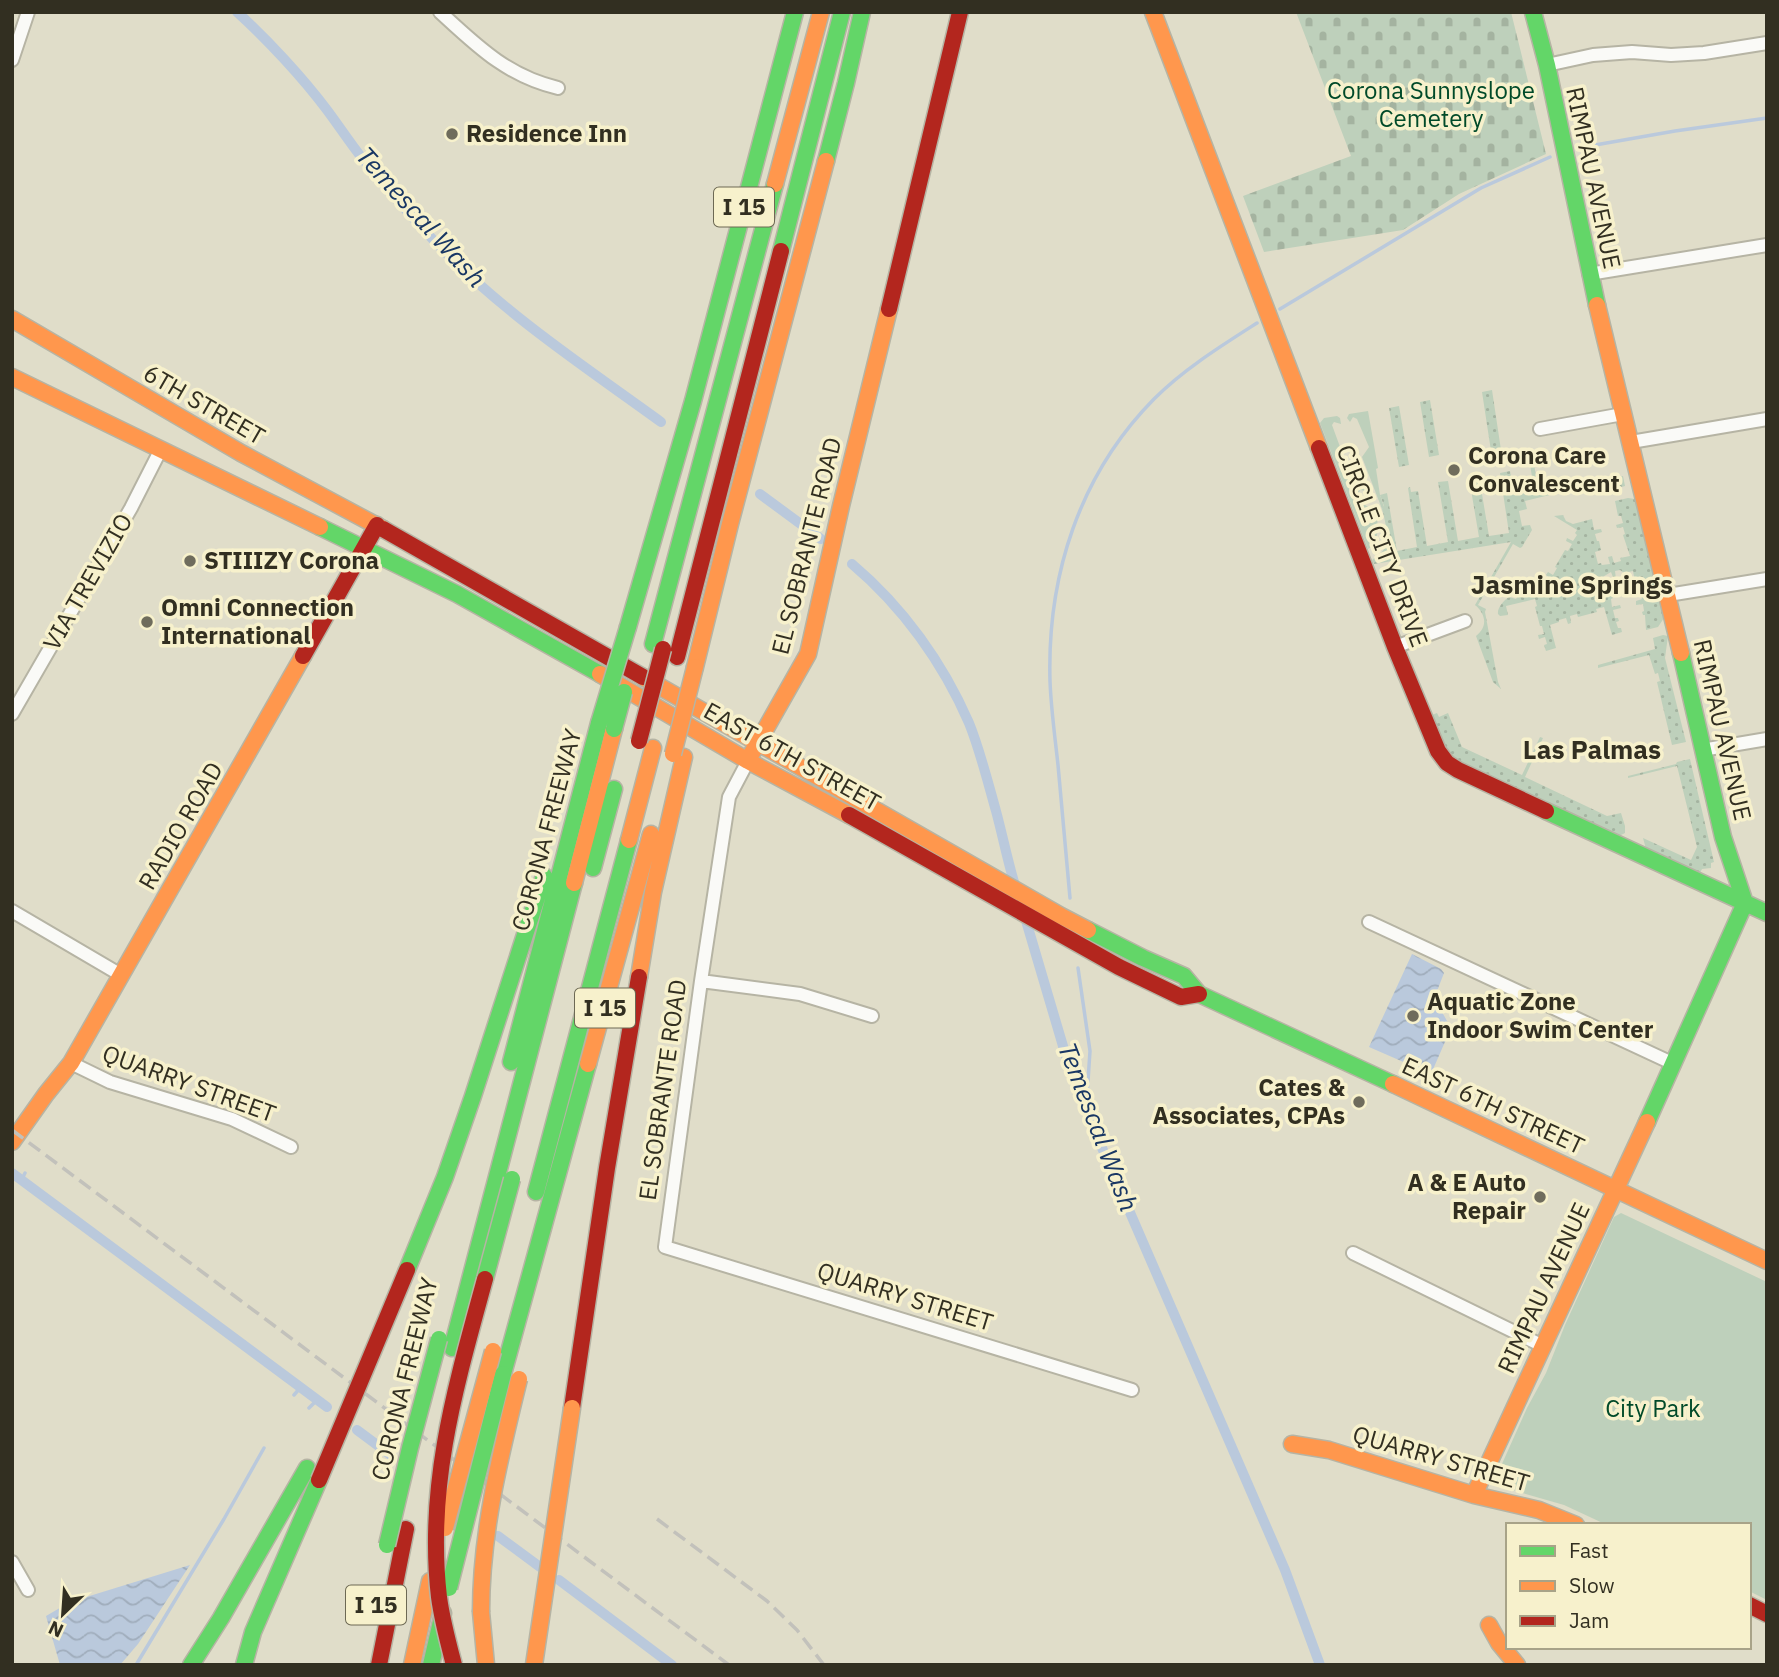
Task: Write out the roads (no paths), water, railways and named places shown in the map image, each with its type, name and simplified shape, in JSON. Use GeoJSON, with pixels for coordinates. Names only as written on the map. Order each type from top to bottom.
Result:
{"type":"FeatureCollection","features":[{"type":"Feature","properties":{"kind":"main road","name":"CORONA FREEWAY"},"geometry":{"type":"LineString","coordinates":[[508,1074],[569,834],[627,735],[691,496],[698,402],[795,12]]}},
{"type":"Feature","properties":{"kind":"main road"},"geometry":{"type":"LineString","coordinates":[[698,402],[811,12]]}},
{"type":"Feature","properties":{"kind":"main road"},"geometry":{"type":"LineString","coordinates":[[723,424],[821,12]]}},
{"type":"Feature","properties":{"kind":"main road"},"geometry":{"type":"LineString","coordinates":[[468,1665],[451,1570],[450,1511],[466,1392],[627,735],[691,496],[723,424],[832,12]]}},
{"type":"Feature","properties":{"kind":"main road"},"geometry":{"type":"LineString","coordinates":[[379,1665],[406,1529],[440,1386],[445,1343],[627,735],[691,496],[723,424],[842,12]]}},
{"type":"Feature","properties":{"kind":"main road","name":"I 15"},"geometry":{"type":"LineString","coordinates":[[431,1665],[449,1588],[511,1376],[533,1261],[678,755],[690,733],[687,703],[695,667],[862,12]]}},
{"type":"Feature","properties":{"kind":"main road","name":"EL SOBRANTE ROAD"},"geometry":{"type":"LineString","coordinates":[[748,761],[799,672],[816,623],[841,506],[960,12]]}},
{"type":"Feature","properties":{"kind":"main road","name":"CIRCLE CITY DRIVE"},"geometry":{"type":"LineString","coordinates":[[1153,12],[1395,647],[1438,751],[1447,763],[1458,771],[1767,913]]}},
{"type":"Feature","properties":{"kind":"main road","name":"RIMPAU AVENUE"},"geometry":{"type":"LineString","coordinates":[[1474,1495],[1625,1171],[1745,903],[1723,837],[1702,750],[1668,595],[1589,274],[1547,65],[1533,12]]}},
{"type":"Feature","properties":{"kind":"main road","name":"6TH STREET"},"geometry":{"type":"LineString","coordinates":[[12,319],[242,453],[377,525]]}},
{"type":"Feature","properties":{"kind":"main road"},"geometry":{"type":"LineString","coordinates":[[12,365],[28,373],[62,401]]}},
{"type":"Feature","properties":{"kind":"main road"},"geometry":{"type":"LineString","coordinates":[[12,377],[365,548]]}},
{"type":"Feature","properties":{"kind":"main road","name":"RADIO ROAD"},"geometry":{"type":"LineString","coordinates":[[12,1142],[71,1063],[377,525]]}},
{"type":"Feature","properties":{"kind":"main road","name":"EAST 6TH STREET"},"geometry":{"type":"LineString","coordinates":[[377,525],[1056,913],[1123,949],[1184,976],[1199,994],[1767,1261]]}},
{"type":"Feature","properties":{"kind":"main road","name":"EAST 6TH STREET"},"geometry":{"type":"LineString","coordinates":[[365,548],[479,606],[580,662],[748,761],[865,824],[1061,936],[1181,997],[1199,994]]}},
{"type":"Feature","properties":{"kind":"main road"},"geometry":{"type":"LineString","coordinates":[[602,878],[631,772],[627,735]]}},
{"type":"Feature","properties":{"kind":"main road"},"geometry":{"type":"LineString","coordinates":[[532,1205],[627,735]]}},
{"type":"Feature","properties":{"kind":"main road"},"geometry":{"type":"LineString","coordinates":[[534,1665],[607,1168],[678,755]]}},
{"type":"Feature","properties":{"kind":"main road"},"geometry":{"type":"LineString","coordinates":[[244,1665],[253,1632],[445,1177],[546,868],[569,834]]}},
{"type":"Feature","properties":{"kind":"main road"},"geometry":{"type":"LineString","coordinates":[[454,1665],[440,1601],[436,1511],[446,1426],[549,1082]]}},
{"type":"Feature","properties":{"kind":"main road","name":"CORONA FREEWAY"},"geometry":{"type":"LineString","coordinates":[[365,1665],[387,1545],[410,1448],[445,1343],[501,1101]]}},
{"type":"Feature","properties":{"kind":"main road"},"geometry":{"type":"LineString","coordinates":[[191,1665],[221,1619],[306,1468],[407,1270]]}},
{"type":"Feature","properties":{"kind":"main road"},"geometry":{"type":"LineString","coordinates":[[412,1665],[430,1581],[504,1311]]}},
{"type":"Feature","properties":{"kind":"main road"},"geometry":{"type":"LineString","coordinates":[[486,1665],[480,1588],[487,1525],[511,1376]]}},
{"type":"Feature","properties":{"kind":"main road","name":"QUARRY STREET"},"geometry":{"type":"LineString","coordinates":[[1292,1444],[1329,1450],[1474,1495],[1495,1498],[1558,1516],[1572,1523]]}},
{"type":"Feature","properties":{"kind":"main road"},"geometry":{"type":"LineString","coordinates":[[1751,1606],[1767,1614]]}},
{"type":"Feature","properties":{"kind":"main road"},"geometry":{"type":"LineString","coordinates":[[1489,1625],[1499,1643],[1517,1665]]}},
{"type":"Feature","properties":{"kind":"street"},"geometry":{"type":"LineString","coordinates":[[12,60],[28,12]]}},
{"type":"Feature","properties":{"kind":"street"},"geometry":{"type":"LineString","coordinates":[[440,12],[501,64],[520,76],[558,88]]}},
{"type":"Feature","properties":{"kind":"street"},"geometry":{"type":"LineString","coordinates":[[1547,65],[1593,55],[1632,52],[1671,55],[1704,53],[1767,43]]}},
{"type":"Feature","properties":{"kind":"street"},"geometry":{"type":"LineString","coordinates":[[1589,274],[1767,245]]}},
{"type":"Feature","properties":{"kind":"street"},"geometry":{"type":"LineString","coordinates":[[1540,429],[1623,414]]}},
{"type":"Feature","properties":{"kind":"street"},"geometry":{"type":"LineString","coordinates":[[1631,442],[1767,419]]}},
{"type":"Feature","properties":{"kind":"street","name":"VIA TREVIZIO"},"geometry":{"type":"LineString","coordinates":[[12,714],[131,508],[161,449]]}},
{"type":"Feature","properties":{"kind":"street"},"geometry":{"type":"LineString","coordinates":[[1668,595],[1767,579]]}},
{"type":"Feature","properties":{"kind":"street"},"geometry":{"type":"LineString","coordinates":[[1395,647],[1465,621]]}},
{"type":"Feature","properties":{"kind":"street"},"geometry":{"type":"LineString","coordinates":[[1702,750],[1767,739]]}},
{"type":"Feature","properties":{"kind":"street","name":"EL SOBRANTE ROAD"},"geometry":{"type":"LineString","coordinates":[[665,1247],[729,797],[748,761]]}},
{"type":"Feature","properties":{"kind":"street"},"geometry":{"type":"LineString","coordinates":[[12,911],[121,975]]}},
{"type":"Feature","properties":{"kind":"street"},"geometry":{"type":"LineString","coordinates":[[1369,922],[1674,1063]]}},
{"type":"Feature","properties":{"kind":"street"},"geometry":{"type":"LineString","coordinates":[[701,981],[800,994],[872,1016]]}},
{"type":"Feature","properties":{"kind":"street","name":"QUARRY STREET"},"geometry":{"type":"LineString","coordinates":[[71,1063],[110,1082],[232,1119],[291,1147]]}},
{"type":"Feature","properties":{"kind":"street","name":"QUARRY STREET"},"geometry":{"type":"LineString","coordinates":[[665,1247],[1132,1390]]}},
{"type":"Feature","properties":{"kind":"street"},"geometry":{"type":"LineString","coordinates":[[1353,1253],[1544,1346]]}},
{"type":"Feature","properties":{"kind":"street"},"geometry":{"type":"LineString","coordinates":[[12,1562],[28,1590]]}},
{"type":"Feature","properties":{"kind":"water","name":"Aquatic Zone Indoor Swim Center"},"geometry":{"type":"Polygon","coordinates":[[[1412,954],[1444,973],[1432,1004],[1442,1012],[1451,1028],[1431,1074],[1369,1047],[1412,954]]]}},
{"type":"Feature","properties":{"kind":"water"},"geometry":{"type":"Polygon","coordinates":[[[190,1565],[138,1644],[120,1665],[60,1665],[46,1616],[70,1602],[190,1565]]]}},
{"type":"Feature","properties":{"kind":"waterway","name":"Temescal Wash"},"geometry":{"type":"LineString","coordinates":[[237,12],[296,72],[372,170],[447,254],[497,300],[661,422]]}},
{"type":"Feature","properties":{"kind":"waterway"},"geometry":{"type":"LineString","coordinates":[[1578,148],[1767,118]]}},
{"type":"Feature","properties":{"kind":"waterway"},"geometry":{"type":"LineString","coordinates":[[1280,309],[1481,188],[1550,157]]}},
{"type":"Feature","properties":{"kind":"waterway"},"geometry":{"type":"LineString","coordinates":[[1070,898],[1050,681],[1054,603],[1073,529],[1087,494],[1106,460],[1154,399],[1190,368],[1257,323]]}},
{"type":"Feature","properties":{"kind":"waterway","name":"Temescal Wash"},"geometry":{"type":"LineString","coordinates":[[760,494],[821,539]]}},
{"type":"Feature","properties":{"kind":"waterway","name":"Temescal Wash"},"geometry":{"type":"LineString","coordinates":[[852,564],[905,617],[934,658],[959,701],[980,755],[1016,889]]}},
{"type":"Feature","properties":{"kind":"waterway","name":"Temescal Wash"},"geometry":{"type":"LineString","coordinates":[[1024,914],[1068,1063],[1086,1111],[1285,1570],[1320,1665]]}},
{"type":"Feature","properties":{"kind":"waterway"},"geometry":{"type":"LineString","coordinates":[[1078,968],[1090,1051],[1086,1111]]}},
{"type":"Feature","properties":{"kind":"waterway"},"geometry":{"type":"LineString","coordinates":[[12,1173],[327,1407]]}},
{"type":"Feature","properties":{"kind":"waterway"},"geometry":{"type":"LineString","coordinates":[[23,1177],[25,1173]]}},
{"type":"Feature","properties":{"kind":"waterway"},"geometry":{"type":"LineString","coordinates":[[294,1395],[300,1388]]}},
{"type":"Feature","properties":{"kind":"waterway"},"geometry":{"type":"LineString","coordinates":[[309,1408],[317,1400]]}},
{"type":"Feature","properties":{"kind":"waterway"},"geometry":{"type":"LineString","coordinates":[[357,1430],[392,1456]]}},
{"type":"Feature","properties":{"kind":"waterway"},"geometry":{"type":"LineString","coordinates":[[136,1665],[264,1448]]}},
{"type":"Feature","properties":{"kind":"waterway"},"geometry":{"type":"LineString","coordinates":[[498,1536],[540,1567]]}},
{"type":"Feature","properties":{"kind":"waterway"},"geometry":{"type":"LineString","coordinates":[[559,1580],[672,1665]]}},
{"type":"Feature","properties":{"kind":"railway"},"geometry":{"type":"LineString","coordinates":[[12,1130],[729,1665]]}},
{"type":"Feature","properties":{"kind":"railway"},"geometry":{"type":"LineString","coordinates":[[657,1519],[767,1601],[797,1630],[824,1665]]}},
{"type":"Feature","properties":{"kind":"place","name":"Residence Inn"},"geometry":{"type":"Point","coordinates":[452,134]}},
{"type":"Feature","properties":{"kind":"place","name":"Corona Care Convalescent"},"geometry":{"type":"Point","coordinates":[1454,470]}},
{"type":"Feature","properties":{"kind":"place","name":"STIIIZY Corona"},"geometry":{"type":"Point","coordinates":[190,561]}},
{"type":"Feature","properties":{"kind":"place","name":"Omni Connection International"},"geometry":{"type":"Point","coordinates":[147,622]}},
{"type":"Feature","properties":{"kind":"place","name":"Aquatic Zone Indoor Swim Center"},"geometry":{"type":"Point","coordinates":[1413,1016]}},
{"type":"Feature","properties":{"kind":"place","name":"Cates & Associates, CPAs"},"geometry":{"type":"Point","coordinates":[1359,1102]}},
{"type":"Feature","properties":{"kind":"place","name":"A & E Auto Repair"},"geometry":{"type":"Point","coordinates":[1540,1197]}},
{"type":"Feature","properties":{"kind":"district","name":"Jasmine Springs"},"geometry":{"type":"Point","coordinates":[1572,585]}},
{"type":"Feature","properties":{"kind":"district","name":"Las Palmas"},"geometry":{"type":"Point","coordinates":[1592,750]}},
{"type":"Feature","properties":{"kind":"park label","name":"Corona Sunnyslope Cemetery"},"geometry":{"type":"Point","coordinates":[1431,105]}},
{"type":"Feature","properties":{"kind":"park label","name":"City Park"},"geometry":{"type":"Point","coordinates":[1653,1409]}}]}
